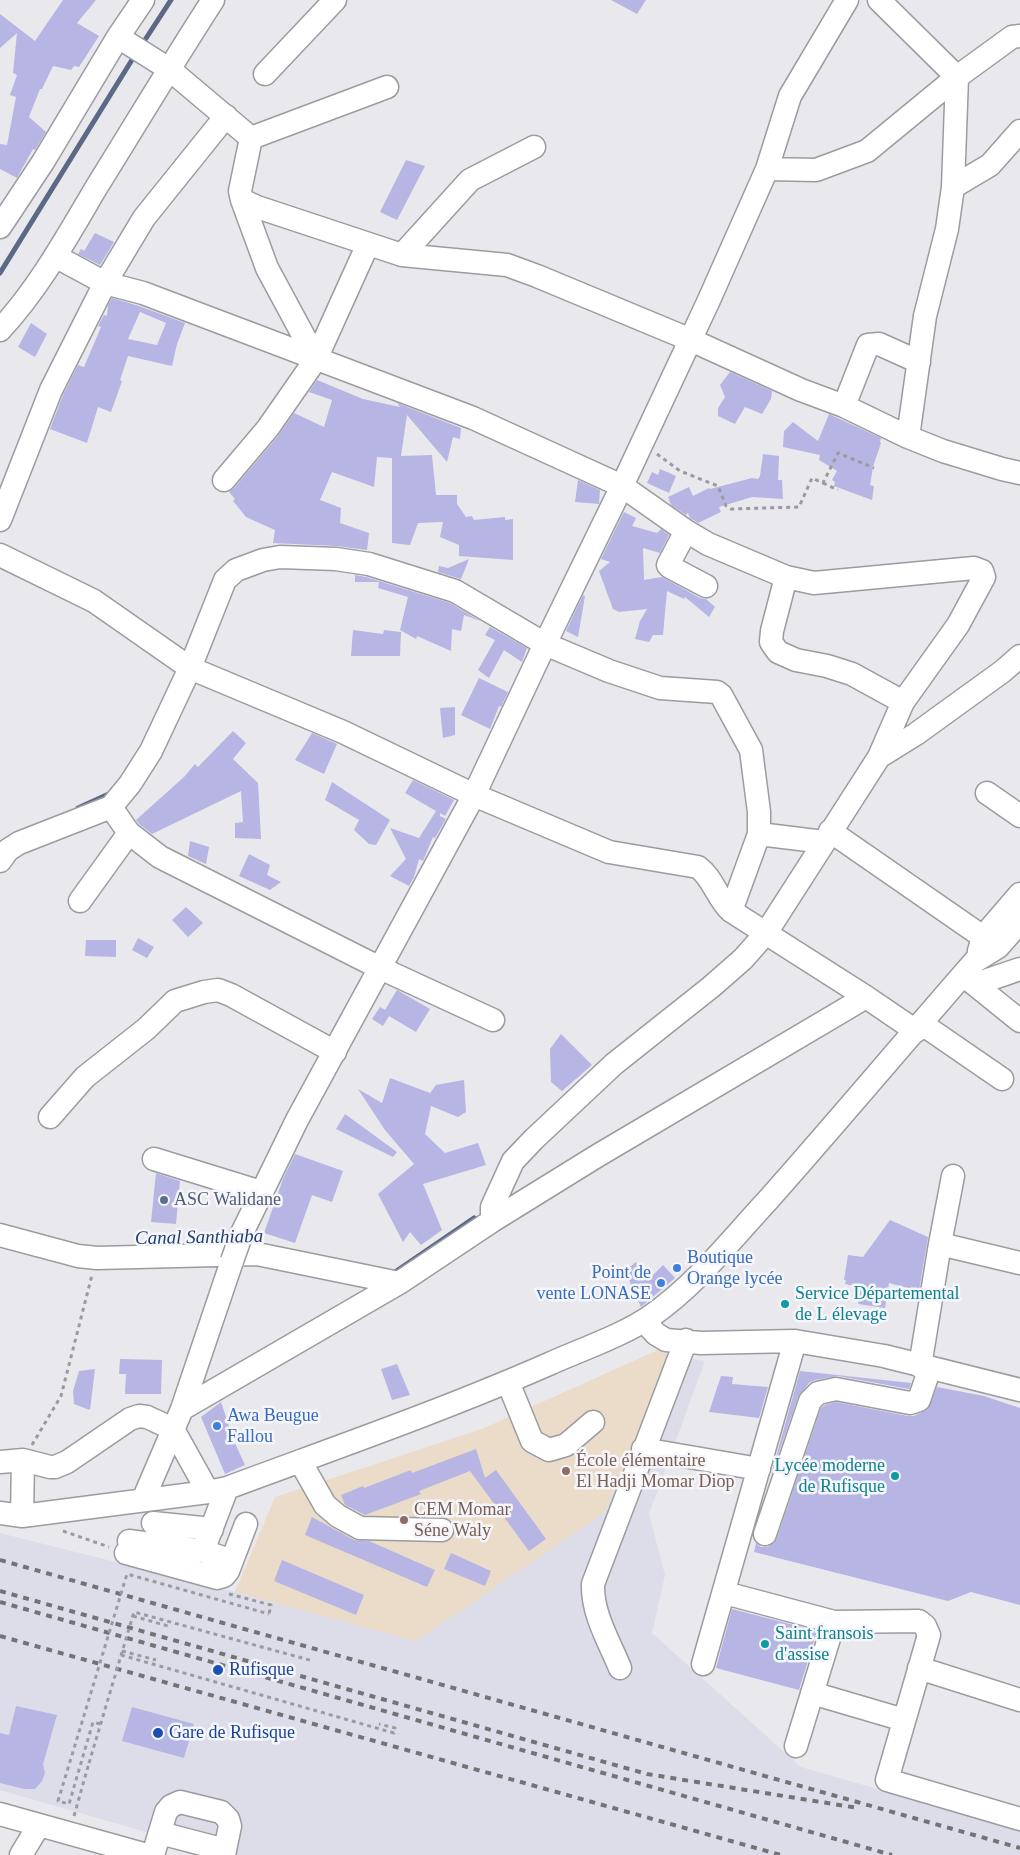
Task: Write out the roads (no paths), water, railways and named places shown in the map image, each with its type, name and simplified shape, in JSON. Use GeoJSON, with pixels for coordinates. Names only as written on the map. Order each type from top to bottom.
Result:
{"type":"FeatureCollection","features":[{"type":"Feature","properties":{"kind":"street"},"geometry":{"type":"LineString","coordinates":[[0,227],[125,42],[143,0]]}},
{"type":"Feature","properties":{"kind":"street"},"geometry":{"type":"LineString","coordinates":[[0,330],[20,308],[55,256],[163,66],[213,0]]}},
{"type":"Feature","properties":{"kind":"street"},"geometry":{"type":"LineString","coordinates":[[265,74],[334,0]]}},
{"type":"Feature","properties":{"kind":"street"},"geometry":{"type":"LineString","coordinates":[[143,1500],[178,1419],[242,1233],[261,1192],[297,1120],[474,795],[691,340],[767,169],[790,96],[847,0]]}},
{"type":"Feature","properties":{"kind":"street"},"geometry":{"type":"LineString","coordinates":[[879,0],[957,77],[954,187],[947,228],[925,316],[908,437]]}},
{"type":"Feature","properties":{"kind":"street"},"geometry":{"type":"LineString","coordinates":[[767,169],[816,170],[867,151],[957,77],[1012,37],[1020,36]]}},
{"type":"Feature","properties":{"kind":"street"},"geometry":{"type":"LineString","coordinates":[[125,42],[163,66],[226,116],[250,138]]}},
{"type":"Feature","properties":{"kind":"street"},"geometry":{"type":"LineString","coordinates":[[250,138],[387,88]]}},
{"type":"Feature","properties":{"kind":"street"},"geometry":{"type":"LineString","coordinates":[[0,520],[51,390],[104,283],[144,218],[226,116]]}},
{"type":"Feature","properties":{"kind":"street"},"geometry":{"type":"LineString","coordinates":[[954,187],[990,165],[1020,132]]}},
{"type":"Feature","properties":{"kind":"street"},"geometry":{"type":"LineString","coordinates":[[250,138],[240,191],[242,200],[267,268],[316,359]]}},
{"type":"Feature","properties":{"kind":"street"},"geometry":{"type":"LineString","coordinates":[[402,255],[470,180],[534,147]]}},
{"type":"Feature","properties":{"kind":"street"},"geometry":{"type":"LineString","coordinates":[[242,200],[257,207],[402,255],[507,265],[691,340],[801,390],[844,406],[908,437],[943,451],[1020,473]]}},
{"type":"Feature","properties":{"kind":"street"},"geometry":{"type":"LineString","coordinates":[[224,480],[268,428],[316,359],[368,244]]}},
{"type":"Feature","properties":{"kind":"street"},"geometry":{"type":"LineString","coordinates":[[55,256],[104,283],[143,293],[472,418],[622,486],[686,531],[708,544],[786,577],[814,583],[974,568],[982,571],[984,577],[958,625],[903,702],[879,757],[766,933],[743,959],[614,1064],[534,1139],[513,1162],[492,1207],[492,1221]]}},
{"type":"Feature","properties":{"kind":"street"},"geometry":{"type":"LineString","coordinates":[[844,406],[868,344],[879,344],[919,362]]}},
{"type":"Feature","properties":{"kind":"street"},"geometry":{"type":"LineString","coordinates":[[686,531],[668,565],[706,586]]}},
{"type":"Feature","properties":{"kind":"street"},"geometry":{"type":"LineString","coordinates":[[0,861],[8,850],[19,843],[111,807],[130,784],[151,751],[190,668],[225,580],[236,570],[263,560],[280,557],[336,559],[369,564],[438,585],[464,596],[545,644],[609,671],[660,688],[717,692],[722,695],[751,750],[759,812],[759,834],[731,911]]}},
{"type":"Feature","properties":{"kind":"street"},"geometry":{"type":"LineString","coordinates":[[2,561],[94,601],[190,668],[343,732],[474,795],[609,852],[698,867],[706,873],[722,903],[731,911],[866,997],[919,1027],[1002,1079]]}},
{"type":"Feature","properties":{"kind":"street"},"geometry":{"type":"LineString","coordinates":[[786,577],[772,631],[771,642],[778,652],[796,660],[827,666],[852,674],[903,702]]}},
{"type":"Feature","properties":{"kind":"street"},"geometry":{"type":"LineString","coordinates":[[879,757],[916,734],[1003,671],[1020,656]]}},
{"type":"Feature","properties":{"kind":"street"},"geometry":{"type":"LineString","coordinates":[[987,793],[1020,816]]}},
{"type":"Feature","properties":{"kind":"street"},"geometry":{"type":"LineString","coordinates":[[111,807],[129,833],[160,857],[380,968],[493,1020]]}},
{"type":"Feature","properties":{"kind":"street"},"geometry":{"type":"LineString","coordinates":[[80,901],[129,833]]}},
{"type":"Feature","properties":{"kind":"street"},"geometry":{"type":"LineString","coordinates":[[759,834],[827,836],[983,937]]}},
{"type":"Feature","properties":{"kind":"street"},"geometry":{"type":"LineString","coordinates":[[971,974],[983,937],[1020,894]]}},
{"type":"Feature","properties":{"kind":"street"},"geometry":{"type":"LineString","coordinates":[[0,1513],[22,1516],[218,1490],[508,1382],[644,1321],[668,1303],[707,1268],[919,1027],[1020,922]]}},
{"type":"Feature","properties":{"kind":"street"},"geometry":{"type":"LineString","coordinates":[[971,974],[1020,969]]}},
{"type":"Feature","properties":{"kind":"street"},"geometry":{"type":"LineString","coordinates":[[971,974],[1020,1021]]}},
{"type":"Feature","properties":{"kind":"street"},"geometry":{"type":"LineString","coordinates":[[50,1116],[85,1076],[146,1029],[175,1001],[204,992],[218,990],[231,995],[335,1052]]}},
{"type":"Feature","properties":{"kind":"street"},"geometry":{"type":"LineString","coordinates":[[0,1462],[23,1460],[55,1467],[67,1462],[130,1419],[139,1416],[178,1419],[399,1283],[492,1221],[684,1104],[866,997]]}},
{"type":"Feature","properties":{"kind":"street"},"geometry":{"type":"LineString","coordinates":[[154,1159],[261,1192]]}},
{"type":"Feature","properties":{"kind":"street"},"geometry":{"type":"LineString","coordinates":[[765,1534],[810,1402],[818,1393],[836,1389],[910,1403],[919,1400],[925,1367],[940,1244],[953,1176]]}},
{"type":"Feature","properties":{"kind":"street"},"geometry":{"type":"LineString","coordinates":[[0,1235],[78,1256],[97,1258],[257,1254],[399,1283]]}},
{"type":"Feature","properties":{"kind":"street"},"geometry":{"type":"LineString","coordinates":[[940,1244],[1020,1263]]}},
{"type":"Feature","properties":{"kind":"street"},"geometry":{"type":"LineString","coordinates":[[668,1303],[678,1327],[686,1340]]}},
{"type":"Feature","properties":{"kind":"street"},"geometry":{"type":"LineString","coordinates":[[644,1321],[656,1334],[666,1340],[702,1342],[795,1341],[884,1356],[1020,1390]]}},
{"type":"Feature","properties":{"kind":"street"},"geometry":{"type":"LineString","coordinates":[[620,1668],[597,1614],[593,1598],[593,1584],[686,1340]]}},
{"type":"Feature","properties":{"kind":"street"},"geometry":{"type":"LineString","coordinates":[[703,1664],[725,1593],[795,1341]]}},
{"type":"Feature","properties":{"kind":"street"},"geometry":{"type":"LineString","coordinates":[[508,1382],[532,1441],[549,1450],[566,1445],[593,1422]]}},
{"type":"Feature","properties":{"kind":"street"},"geometry":{"type":"LineString","coordinates":[[178,1419],[218,1490],[212,1528],[193,1557]]}},
{"type":"Feature","properties":{"kind":"street"},"geometry":{"type":"LineString","coordinates":[[643,1449],[759,1469]]}},
{"type":"Feature","properties":{"kind":"street"},"geometry":{"type":"LineString","coordinates":[[22,1516],[23,1460]]}},
{"type":"Feature","properties":{"kind":"street"},"geometry":{"type":"LineString","coordinates":[[300,1461],[325,1505],[338,1516],[360,1528],[442,1530]]}},
{"type":"Feature","properties":{"kind":"street"},"geometry":{"type":"LineString","coordinates":[[151,1542],[193,1557],[217,1578],[224,1576],[228,1571],[246,1524]]}},
{"type":"Feature","properties":{"kind":"street"},"geometry":{"type":"LineString","coordinates":[[127,1547],[212,1528]]}},
{"type":"Feature","properties":{"kind":"street"},"geometry":{"type":"LineString","coordinates":[[725,1593],[834,1622],[919,1621],[925,1626],[929,1635],[887,1780],[1020,1819]]}},
{"type":"Feature","properties":{"kind":"street"},"geometry":{"type":"LineString","coordinates":[[796,1746],[834,1622]]}},
{"type":"Feature","properties":{"kind":"street"},"geometry":{"type":"LineString","coordinates":[[919,1668],[1020,1700]]}},
{"type":"Feature","properties":{"kind":"street"},"geometry":{"type":"LineString","coordinates":[[812,1693],[904,1720]]}},
{"type":"Feature","properties":{"kind":"street"},"geometry":{"type":"LineString","coordinates":[[153,1855],[166,1812],[171,1806],[180,1802],[220,1812],[228,1819],[230,1826],[225,1852],[160,1833]]}},
{"type":"Feature","properties":{"kind":"street"},"geometry":{"type":"LineString","coordinates":[[0,1814],[147,1855]]}},
{"type":"Feature","properties":{"kind":"street"},"geometry":{"type":"LineString","coordinates":[[21,1855],[39,1825]]}},
{"type":"Feature","properties":{"kind":"waterway"},"geometry":{"type":"LineString","coordinates":[[141,46],[171,0]]}},
{"type":"Feature","properties":{"kind":"waterway"},"geometry":{"type":"LineString","coordinates":[[0,273],[135,55]]}},
{"type":"Feature","properties":{"kind":"waterway"},"geometry":{"type":"LineString","coordinates":[[78,808],[111,793]]}},
{"type":"Feature","properties":{"kind":"waterway","name":"Canal Santhiaba"},"geometry":{"type":"LineString","coordinates":[[391,1272],[395,1272],[474,1218]]}},
{"type":"Feature","properties":{"kind":"railway"},"geometry":{"type":"LineString","coordinates":[[0,1560],[1020,1848]]}},
{"type":"Feature","properties":{"kind":"railway"},"geometry":{"type":"LineString","coordinates":[[0,1591],[647,1774],[858,1808]]}},
{"type":"Feature","properties":{"kind":"railway"},"geometry":{"type":"LineString","coordinates":[[0,1602],[892,1855]]}},
{"type":"Feature","properties":{"kind":"railway"},"geometry":{"type":"LineString","coordinates":[[0,1636],[781,1855]]}},
{"type":"Feature","properties":{"kind":"place","name":"ASC Walidane"},"geometry":{"type":"Point","coordinates":[164,1200]}},
{"type":"Feature","properties":{"kind":"place","name":"Boutique Orange lycée"},"geometry":{"type":"Point","coordinates":[677,1268]}},
{"type":"Feature","properties":{"kind":"place","name":"Point de vente LONASE"},"geometry":{"type":"Point","coordinates":[661,1283]}},
{"type":"Feature","properties":{"kind":"place","name":"Service Départemental de L élevage"},"geometry":{"type":"Point","coordinates":[785,1304]}},
{"type":"Feature","properties":{"kind":"place","name":"Awa Beugue Fallou"},"geometry":{"type":"Point","coordinates":[217,1426]}},
{"type":"Feature","properties":{"kind":"place","name":"École élémentaire El Hadji Momar Diop"},"geometry":{"type":"Point","coordinates":[566,1471]}},
{"type":"Feature","properties":{"kind":"place","name":"Lycée moderne de Rufisque"},"geometry":{"type":"Point","coordinates":[895,1476]}},
{"type":"Feature","properties":{"kind":"place","name":"CEM Momar Séne Waly"},"geometry":{"type":"Point","coordinates":[404,1520]}},
{"type":"Feature","properties":{"kind":"place","name":"Saint fransois d'assise"},"geometry":{"type":"Point","coordinates":[765,1644]}},
{"type":"Feature","properties":{"kind":"place","name":"Rufisque"},"geometry":{"type":"Point","coordinates":[218,1670]}},
{"type":"Feature","properties":{"kind":"place","name":"Gare de Rufisque"},"geometry":{"type":"Point","coordinates":[158,1733]}}]}
